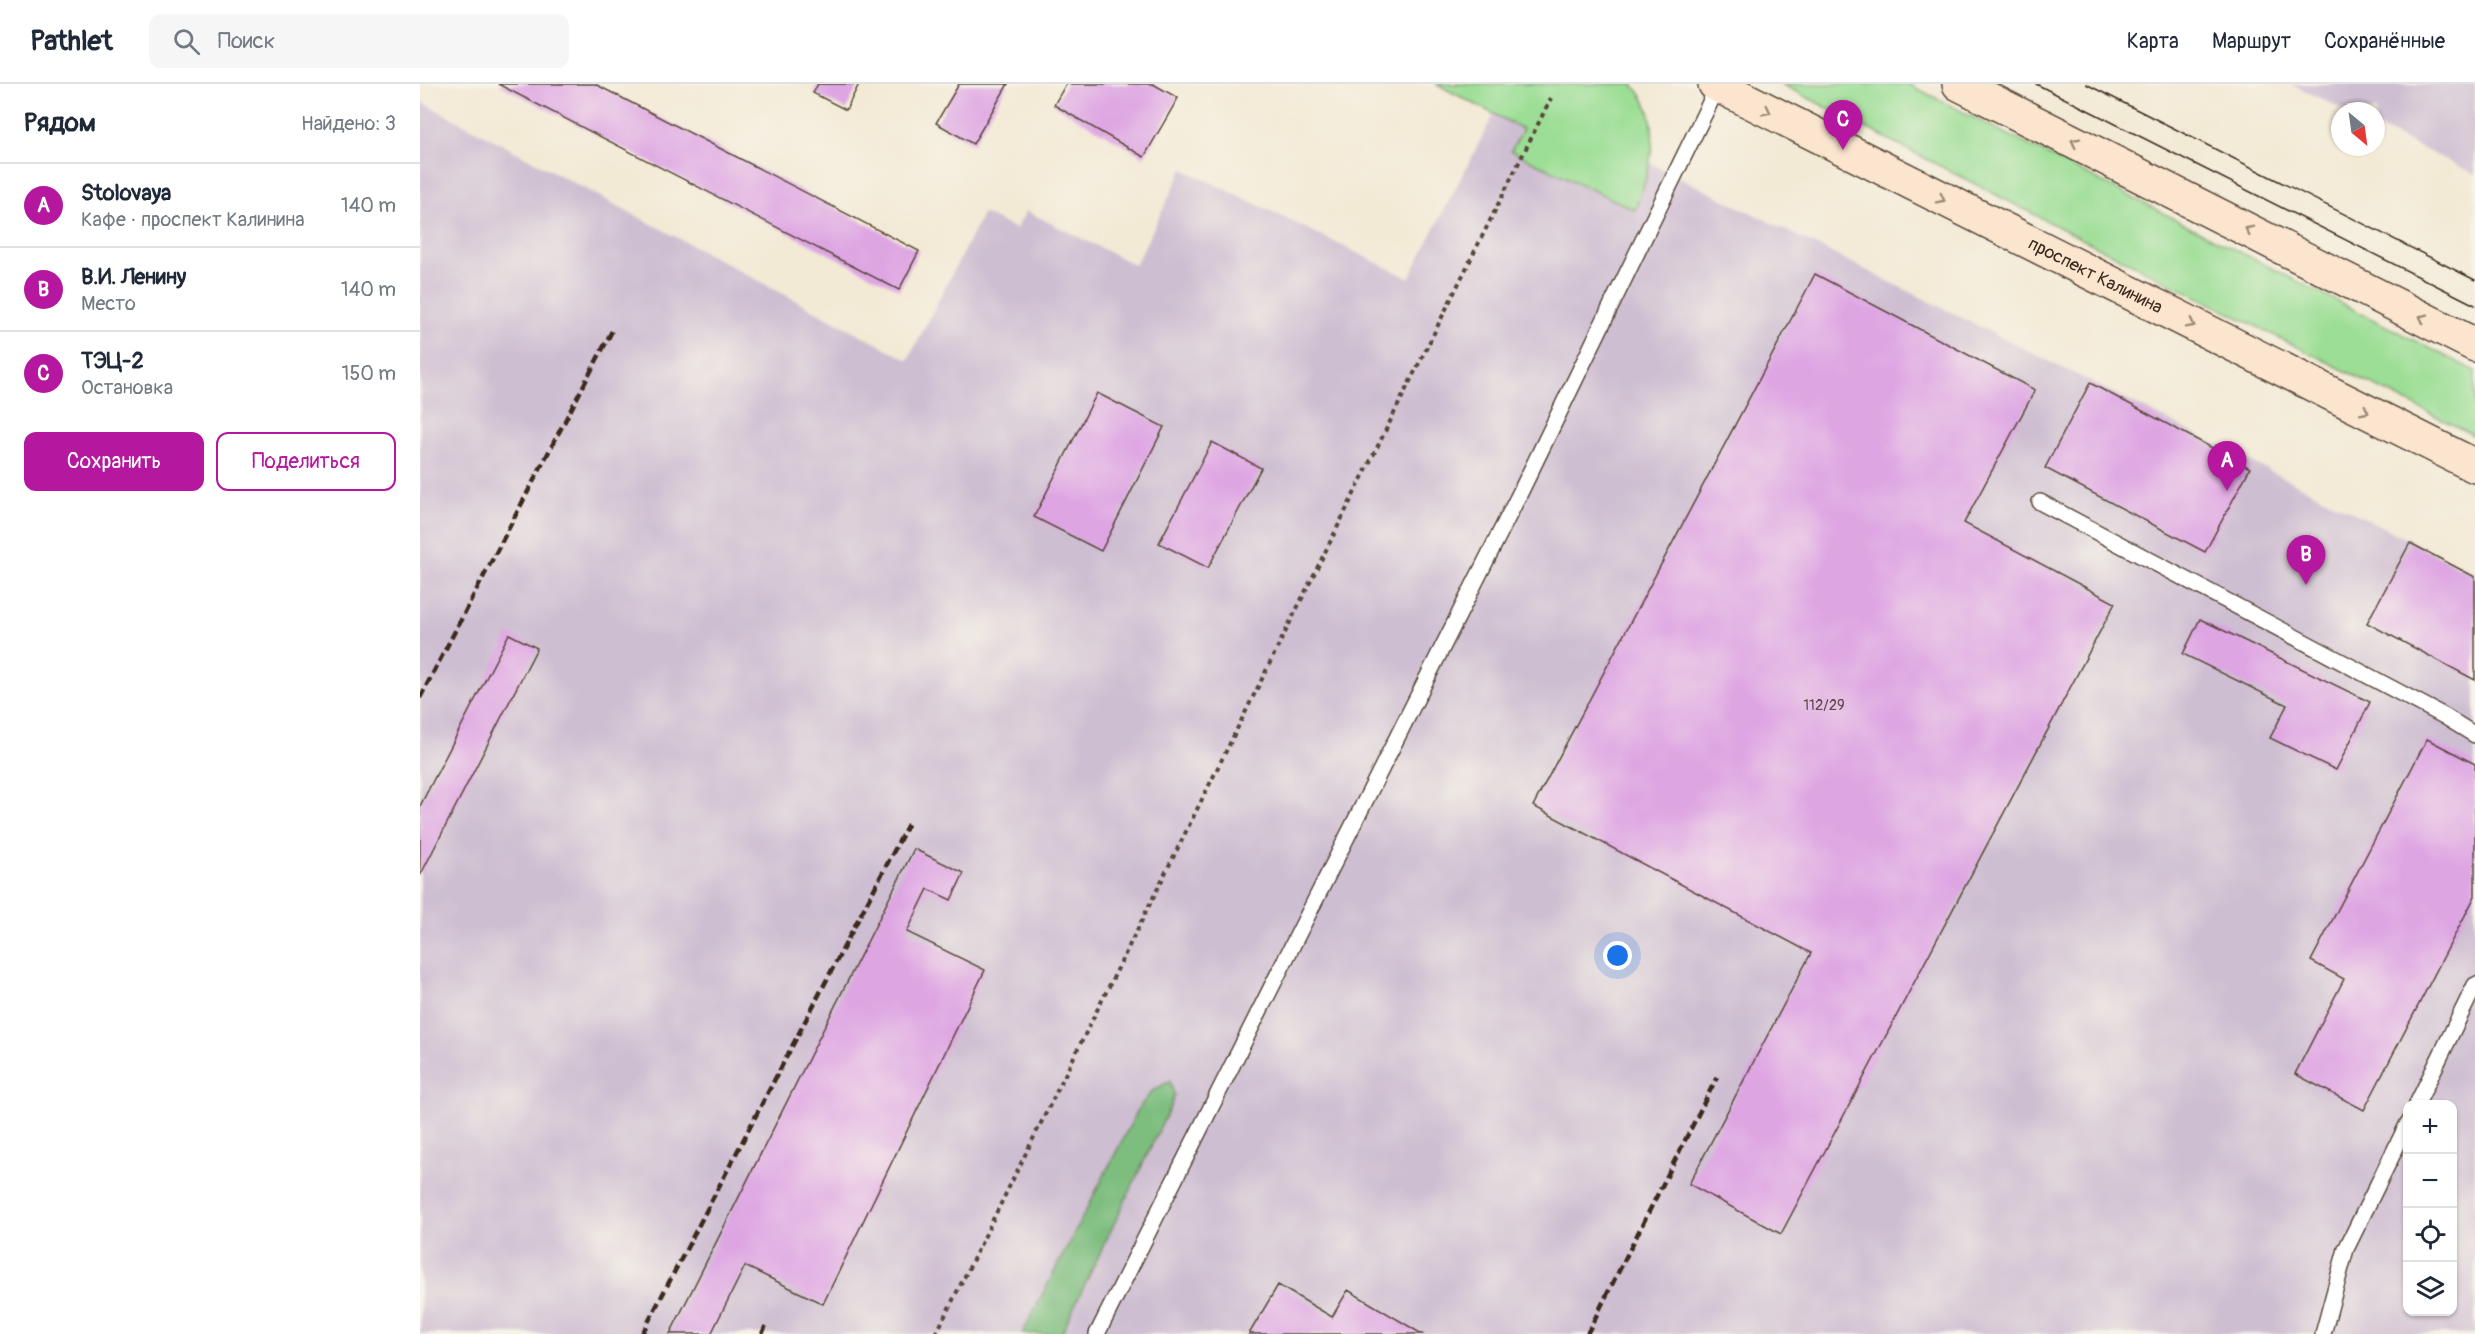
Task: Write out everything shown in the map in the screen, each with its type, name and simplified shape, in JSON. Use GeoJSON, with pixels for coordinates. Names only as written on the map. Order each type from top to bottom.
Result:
{"type":"FeatureCollection","features":[{"type":"Feature","properties":{"kind":"main road","name":"проспект Калинина"},"geometry":{"type":"LineString","coordinates":[[1717,84],[2475,466]]}},
{"type":"Feature","properties":{"kind":"main road"},"geometry":{"type":"LineString","coordinates":[[1959,84],[2475,345]]}},
{"type":"Feature","properties":{"kind":"lane"},"geometry":{"type":"LineString","coordinates":[[1097,1334],[1511,511],[1717,84]]}},
{"type":"Feature","properties":{"kind":"lane"},"geometry":{"type":"LineString","coordinates":[[2040,502],[2444,716],[2475,735]]}},
{"type":"Feature","properties":{"kind":"lane"},"geometry":{"type":"LineString","coordinates":[[2419,1100],[2475,985]]}},
{"type":"Feature","properties":{"kind":"lane"},"geometry":{"type":"LineString","coordinates":[[2323,1334],[2346,1249],[2403,1133]]}},
{"type":"Feature","properties":{"kind":"path"},"geometry":{"type":"LineString","coordinates":[[936,1334],[1551,98]]}},
{"type":"Feature","properties":{"kind":"shaded area"},"geometry":{"type":"Polygon","coordinates":[[[2291,84],[2475,84],[2475,174],[2385,130],[2385,102],[2331,104],[2291,84]]]}},
{"type":"Feature","properties":{"kind":"shaded area"},"geometry":{"type":"Polygon","coordinates":[[[1506,91],[2475,573],[2475,1334],[420,1334],[420,101],[908,360],[983,213],[1016,229],[1026,211],[1135,265],[1183,169],[1409,278],[1506,91]]]}},
{"type":"Feature","properties":{"kind":"green space"},"geometry":{"type":"Polygon","coordinates":[[[1436,84],[1632,84],[1643,98],[1652,128],[1650,161],[1635,210],[1511,151],[1523,129],[1436,84]]]}},
{"type":"Feature","properties":{"kind":"green space"},"geometry":{"type":"Polygon","coordinates":[[[1781,84],[1908,84],[2475,371],[2475,436],[2080,238],[1781,84]]]}},
{"type":"Feature","properties":{"kind":"green space"},"geometry":{"type":"Polygon","coordinates":[[[1170,1081],[1174,1095],[1171,1105],[1061,1334],[1022,1334],[1139,1108],[1152,1091],[1170,1081]]]}},
{"type":"Feature","properties":{"kind":"building"},"geometry":{"type":"Polygon","coordinates":[[[498,84],[595,84],[919,251],[899,290],[498,84]]]}},
{"type":"Feature","properties":{"kind":"building"},"geometry":{"type":"Polygon","coordinates":[[[818,84],[859,84],[846,110],[813,93],[818,84]]]}},
{"type":"Feature","properties":{"kind":"building"},"geometry":{"type":"Polygon","coordinates":[[[959,84],[1008,84],[973,144],[936,123],[959,84]]]}},
{"type":"Feature","properties":{"kind":"building"},"geometry":{"type":"Polygon","coordinates":[[[1066,84],[1153,84],[1178,98],[1144,157],[1054,105],[1066,84]]]}},
{"type":"Feature","properties":{"kind":"building"},"geometry":{"type":"Polygon","coordinates":[[[1815,274],[2035,390],[1964,523],[2115,603],[1781,1234],[1689,1184],[1811,953],[1533,806],[1815,274]]]}},
{"type":"Feature","properties":{"kind":"building"},"geometry":{"type":"Polygon","coordinates":[[[2090,383],[2250,468],[2205,552],[2045,468],[2090,383]]]}},
{"type":"Feature","properties":{"kind":"building"},"geometry":{"type":"Polygon","coordinates":[[[1097,393],[1164,427],[1101,551],[1034,517],[1097,393]]]}},
{"type":"Feature","properties":{"kind":"building"},"geometry":{"type":"Polygon","coordinates":[[[1212,442],[1261,468],[1208,568],[1159,543],[1212,442]]]}},
{"type":"Feature","properties":{"kind":"building"},"geometry":{"type":"Polygon","coordinates":[[[2410,543],[2475,577],[2475,680],[2367,623],[2410,543]]]}},
{"type":"Feature","properties":{"kind":"building"},"geometry":{"type":"Polygon","coordinates":[[[2200,619],[2370,702],[2336,770],[2270,738],[2287,705],[2183,654],[2200,619]]]}},
{"type":"Feature","properties":{"kind":"building"},"geometry":{"type":"Polygon","coordinates":[[[509,634],[537,648],[420,876],[420,806],[509,634]]]}},
{"type":"Feature","properties":{"kind":"building"},"geometry":{"type":"Polygon","coordinates":[[[2427,739],[2475,764],[2475,896],[2364,1110],[2295,1074],[2344,979],[2311,961],[2427,739]]]}},
{"type":"Feature","properties":{"kind":"building"},"geometry":{"type":"Polygon","coordinates":[[[914,849],[964,873],[951,900],[928,889],[907,932],[985,970],[823,1304],[745,1266],[711,1334],[670,1334],[914,849]]]}},
{"type":"Feature","properties":{"kind":"building"},"geometry":{"type":"Polygon","coordinates":[[[1278,1285],[1332,1317],[1348,1290],[1422,1334],[1249,1334],[1278,1285]]]}},
{"type":"Feature","properties":{"kind":"tram line"},"geometry":{"type":"LineString","coordinates":[[2036,84],[2475,305]]}},
{"type":"Feature","properties":{"kind":"tram line"},"geometry":{"type":"LineString","coordinates":[[2086,84],[2475,280]]}},
{"type":"Feature","properties":{"kind":"railway"},"geometry":{"type":"LineString","coordinates":[[420,698],[613,329]]}},
{"type":"Feature","properties":{"kind":"railway"},"geometry":{"type":"LineString","coordinates":[[642,1334],[908,824]]}},
{"type":"Feature","properties":{"kind":"railway"},"geometry":{"type":"LineString","coordinates":[[1587,1334],[1717,1077]]}},
{"type":"Feature","properties":{"kind":"railway"},"geometry":{"type":"LineString","coordinates":[[762,1334],[767,1323]]}},
{"type":"Feature","properties":{"kind":"place","name":"ТЭЦ-2"},"geometry":{"type":"Point","coordinates":[1843,150]}},
{"type":"Feature","properties":{"kind":"place","name":"Stolovaya"},"geometry":{"type":"Point","coordinates":[2227,491]}},
{"type":"Feature","properties":{"kind":"place","name":"В.И. Ленину"},"geometry":{"type":"Point","coordinates":[2306,585]}}]}
